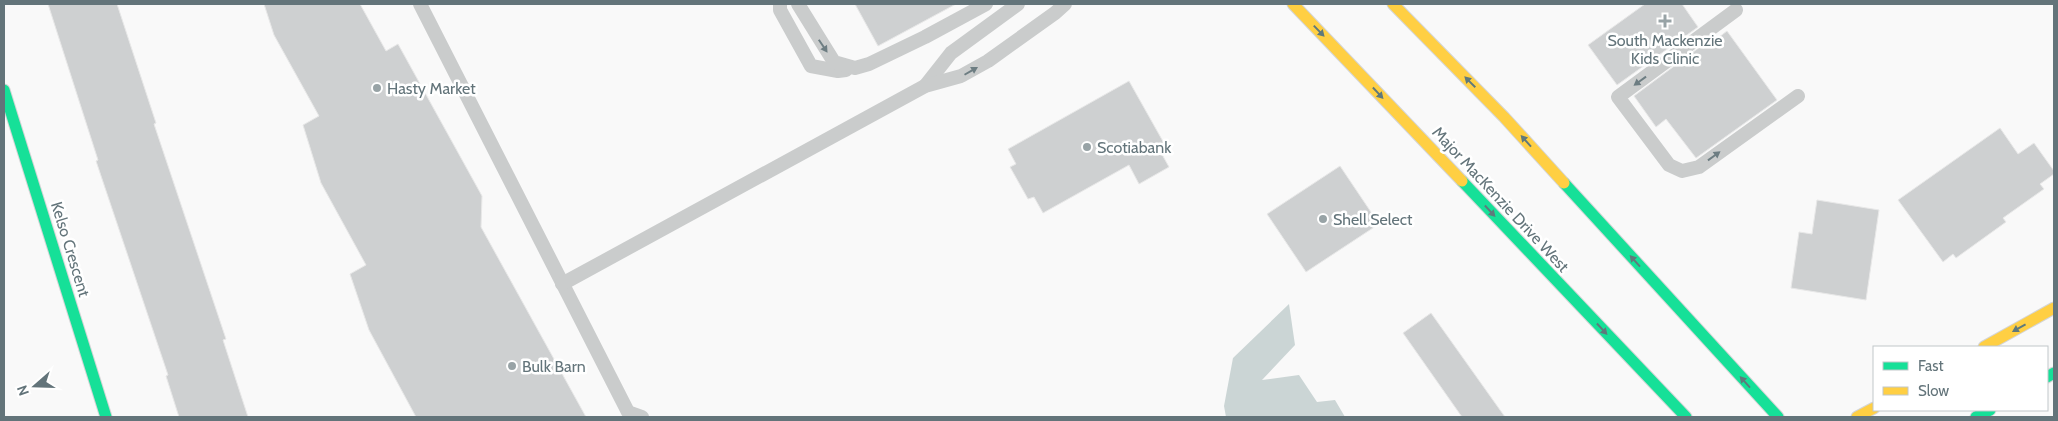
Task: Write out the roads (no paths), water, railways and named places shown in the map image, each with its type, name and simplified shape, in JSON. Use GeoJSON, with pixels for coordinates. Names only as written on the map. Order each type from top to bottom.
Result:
{"type":"FeatureCollection","features":[{"type":"Feature","properties":{"kind":"main road","name":"Major MacKenzie Drive West"},"geometry":{"type":"LineString","coordinates":[[1293,4],[1686,417]]}},
{"type":"Feature","properties":{"kind":"main road"},"geometry":{"type":"LineString","coordinates":[[1393,4],[1492,105],[1778,417]]}},
{"type":"Feature","properties":{"kind":"main road","name":"Kelso Crescent"},"geometry":{"type":"LineString","coordinates":[[4,90],[106,417]]}},
{"type":"Feature","properties":{"kind":"main road"},"geometry":{"type":"LineString","coordinates":[[1986,346],[2054,308]]}},
{"type":"Feature","properties":{"kind":"main road"},"geometry":{"type":"LineString","coordinates":[[1858,417],[1873,409]]}},
{"type":"Feature","properties":{"kind":"main road"},"geometry":{"type":"LineString","coordinates":[[1976,417],[1988,411]]}},
{"type":"Feature","properties":{"kind":"lane"},"geometry":{"type":"LineString","coordinates":[[420,4],[628,412],[642,417]]}},
{"type":"Feature","properties":{"kind":"lane"},"geometry":{"type":"LineString","coordinates":[[780,4],[780,10],[811,66],[838,72],[869,64],[925,38],[986,4]]}},
{"type":"Feature","properties":{"kind":"lane"},"geometry":{"type":"LineString","coordinates":[[798,4],[834,62],[855,68]]}},
{"type":"Feature","properties":{"kind":"lane"},"geometry":{"type":"LineString","coordinates":[[925,86],[951,53],[1018,4]]}},
{"type":"Feature","properties":{"kind":"lane"},"geometry":{"type":"LineString","coordinates":[[562,284],[925,86],[961,76],[988,61],[1065,4]]}},
{"type":"Feature","properties":{"kind":"lane"},"geometry":{"type":"LineString","coordinates":[[1736,10],[1618,96],[1669,165],[1682,171],[1699,167],[1798,96]]}},
{"type":"Feature","properties":{"kind":"place","name":"South Mackenzie Kids Clinic"},"geometry":{"type":"Point","coordinates":[1665,21]}},
{"type":"Feature","properties":{"kind":"place","name":"Hasty Market"},"geometry":{"type":"Point","coordinates":[377,88]}},
{"type":"Feature","properties":{"kind":"place","name":"Scotiabank"},"geometry":{"type":"Point","coordinates":[1087,147]}},
{"type":"Feature","properties":{"kind":"place","name":"Shell Select"},"geometry":{"type":"Point","coordinates":[1323,219]}},
{"type":"Feature","properties":{"kind":"place","name":"Bulk Barn"},"geometry":{"type":"Point","coordinates":[512,366]}}]}
